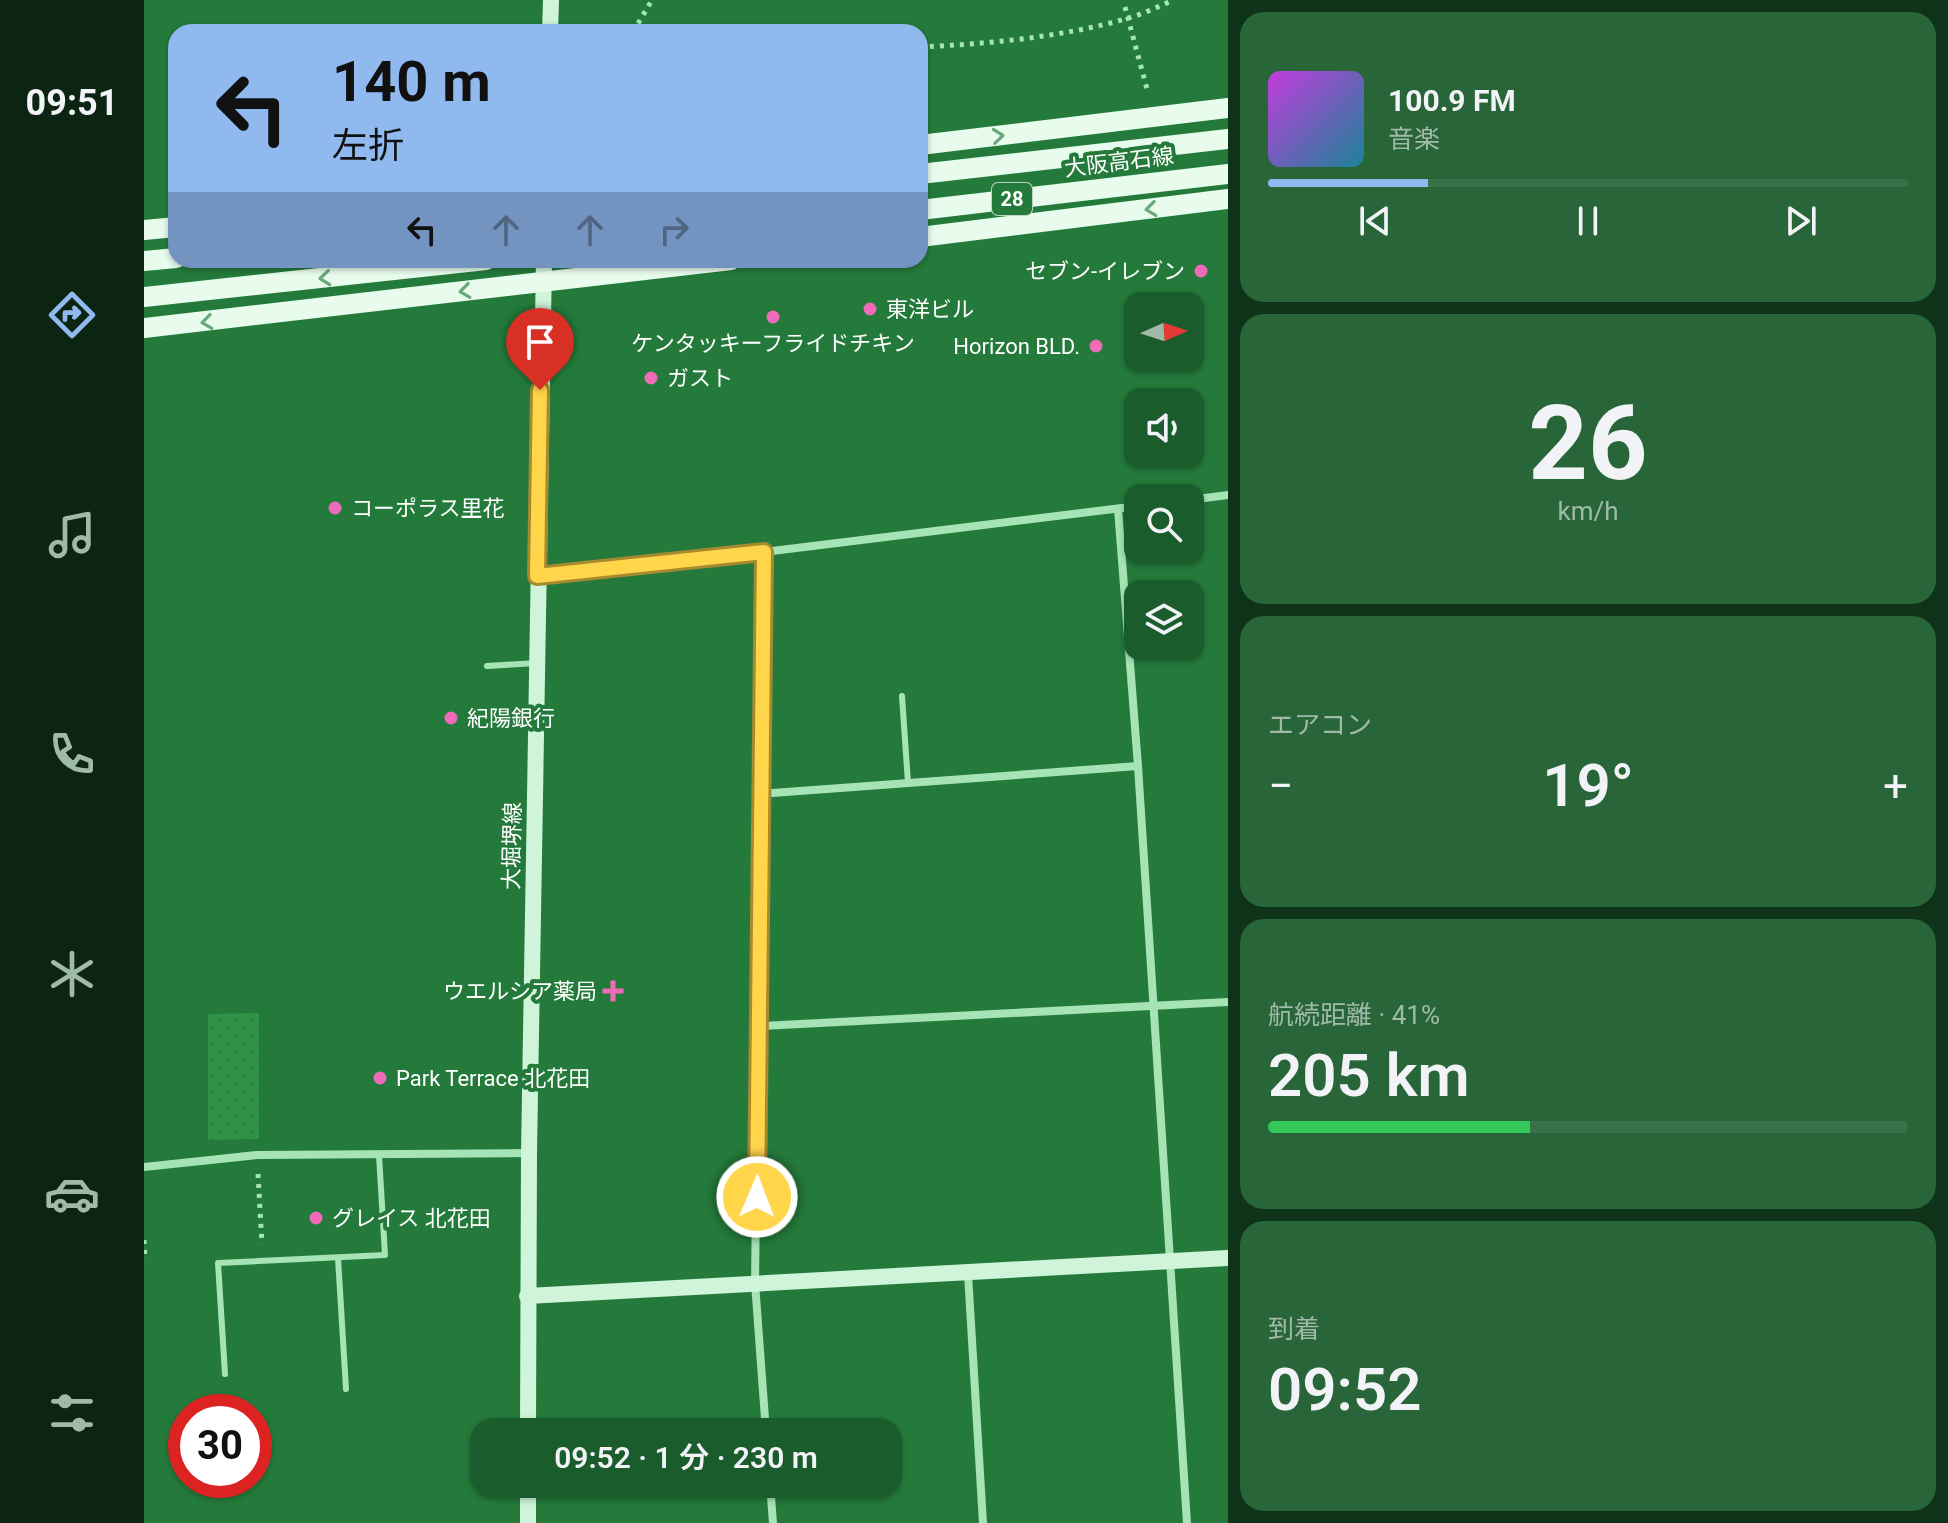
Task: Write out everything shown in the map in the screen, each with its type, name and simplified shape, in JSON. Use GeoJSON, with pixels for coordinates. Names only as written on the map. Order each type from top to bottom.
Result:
{"type":"FeatureCollection","features":[{"type":"Feature","properties":{"kind":"main road"},"geometry":{"type":"LineString","coordinates":[[550,24],[551,0]]}},
{"type":"Feature","properties":{"kind":"main road"},"geometry":{"type":"LineString","coordinates":[[928,144],[1228,108]]}},
{"type":"Feature","properties":{"kind":"main road","name":"大阪高石線"},"geometry":{"type":"LineString","coordinates":[[928,173],[1228,139]]}},
{"type":"Feature","properties":{"kind":"main road","name":"大阪高石線"},"geometry":{"type":"LineString","coordinates":[[928,209],[1228,174]]}},
{"type":"Feature","properties":{"kind":"main road"},"geometry":{"type":"LineString","coordinates":[[928,236],[1228,199]]}},
{"type":"Feature","properties":{"kind":"main road"},"geometry":{"type":"LineString","coordinates":[[144,230],[168,228]]}},
{"type":"Feature","properties":{"kind":"main road"},"geometry":{"type":"LineString","coordinates":[[144,261],[168,259]]}},
{"type":"Feature","properties":{"kind":"main road"},"geometry":{"type":"LineString","coordinates":[[144,297],[412,268]]}},
{"type":"Feature","properties":{"kind":"main road","name":"大堀堺線"},"geometry":{"type":"LineString","coordinates":[[528,1418],[527,1296],[543,268]]}},
{"type":"Feature","properties":{"kind":"main road"},"geometry":{"type":"LineString","coordinates":[[144,328],[662,268]]}},
{"type":"Feature","properties":{"kind":"main road"},"geometry":{"type":"LineString","coordinates":[[527,1296],[1228,1258]]}},
{"type":"Feature","properties":{"kind":"main road"},"geometry":{"type":"LineString","coordinates":[[528,1498],[528,1523]]}},
{"type":"Feature","properties":{"kind":"street"},"geometry":{"type":"LineString","coordinates":[[1204,498],[1228,495]]}},
{"type":"Feature","properties":{"kind":"street"},"geometry":{"type":"LineString","coordinates":[[537,576],[1124,508]]}},
{"type":"Feature","properties":{"kind":"street"},"geometry":{"type":"LineString","coordinates":[[1118,509],[1138,766],[1187,1523]]}},
{"type":"Feature","properties":{"kind":"street"},"geometry":{"type":"LineString","coordinates":[[764,552],[755,1283],[765,1418]]}},
{"type":"Feature","properties":{"kind":"street"},"geometry":{"type":"LineString","coordinates":[[760,794],[1138,766]]}},
{"type":"Feature","properties":{"kind":"street"},"geometry":{"type":"LineString","coordinates":[[760,1026],[1228,1002]]}},
{"type":"Feature","properties":{"kind":"street"},"geometry":{"type":"LineString","coordinates":[[144,1167],[257,1155],[529,1153]]}},
{"type":"Feature","properties":{"kind":"street"},"geometry":{"type":"LineString","coordinates":[[968,1274],[983,1523]]}},
{"type":"Feature","properties":{"kind":"street"},"geometry":{"type":"LineString","coordinates":[[771,1498],[773,1523]]}},
{"type":"Feature","properties":{"kind":"lane"},"geometry":{"type":"LineString","coordinates":[[487,666],[537,663]]}},
{"type":"Feature","properties":{"kind":"lane"},"geometry":{"type":"LineString","coordinates":[[902,696],[908,783]]}},
{"type":"Feature","properties":{"kind":"lane"},"geometry":{"type":"LineString","coordinates":[[225,1374],[218,1263],[385,1255],[379,1155]]}},
{"type":"Feature","properties":{"kind":"lane"},"geometry":{"type":"LineString","coordinates":[[338,1258],[346,1389]]}},
{"type":"Feature","properties":{"kind":"path"},"geometry":{"type":"LineString","coordinates":[[638,24],[652,0]]}},
{"type":"Feature","properties":{"kind":"path"},"geometry":{"type":"LineString","coordinates":[[928,47],[976,44],[1056,33],[1128,18],[1174,0]]}},
{"type":"Feature","properties":{"kind":"path"},"geometry":{"type":"LineString","coordinates":[[1125,7],[1147,89]]}},
{"type":"Feature","properties":{"kind":"path"},"geometry":{"type":"LineString","coordinates":[[257,1155],[263,1260]]}},
{"type":"Feature","properties":{"kind":"path"},"geometry":{"type":"LineString","coordinates":[[144,1240],[145,1260]]}},
{"type":"Feature","properties":{"kind":"green space"},"geometry":{"type":"Polygon","coordinates":[[[259,1013],[259,1139],[208,1140],[208,1014],[259,1013]]]}},
{"type":"Feature","properties":{"kind":"place","name":"セブン-イレブン"},"geometry":{"type":"Point","coordinates":[1201,271]}},
{"type":"Feature","properties":{"kind":"place","name":"東洋ビル"},"geometry":{"type":"Point","coordinates":[870,309]}},
{"type":"Feature","properties":{"kind":"place","name":"ケンタッキーフライドチキン"},"geometry":{"type":"Point","coordinates":[773,317]}},
{"type":"Feature","properties":{"kind":"place","name":"Horizon BLD."},"geometry":{"type":"Point","coordinates":[1096,346]}},
{"type":"Feature","properties":{"kind":"place","name":"ガスト"},"geometry":{"type":"Point","coordinates":[651,378]}},
{"type":"Feature","properties":{"kind":"place","name":"コーポラス里花"},"geometry":{"type":"Point","coordinates":[335,508]}},
{"type":"Feature","properties":{"kind":"place","name":"紀陽銀行"},"geometry":{"type":"Point","coordinates":[451,718]}},
{"type":"Feature","properties":{"kind":"place","name":"ウエルシア薬局"},"geometry":{"type":"Point","coordinates":[613,991]}},
{"type":"Feature","properties":{"kind":"place","name":"Park Terrace 北花田"},"geometry":{"type":"Point","coordinates":[380,1078]}},
{"type":"Feature","properties":{"kind":"place","name":"グレイス 北花田"},"geometry":{"type":"Point","coordinates":[316,1218]}},
{"type":"Feature","properties":{"kind":"route"},"geometry":{"type":"LineString","coordinates":[[540,390],[537,576],[764,552],[757,1197]]}}]}
